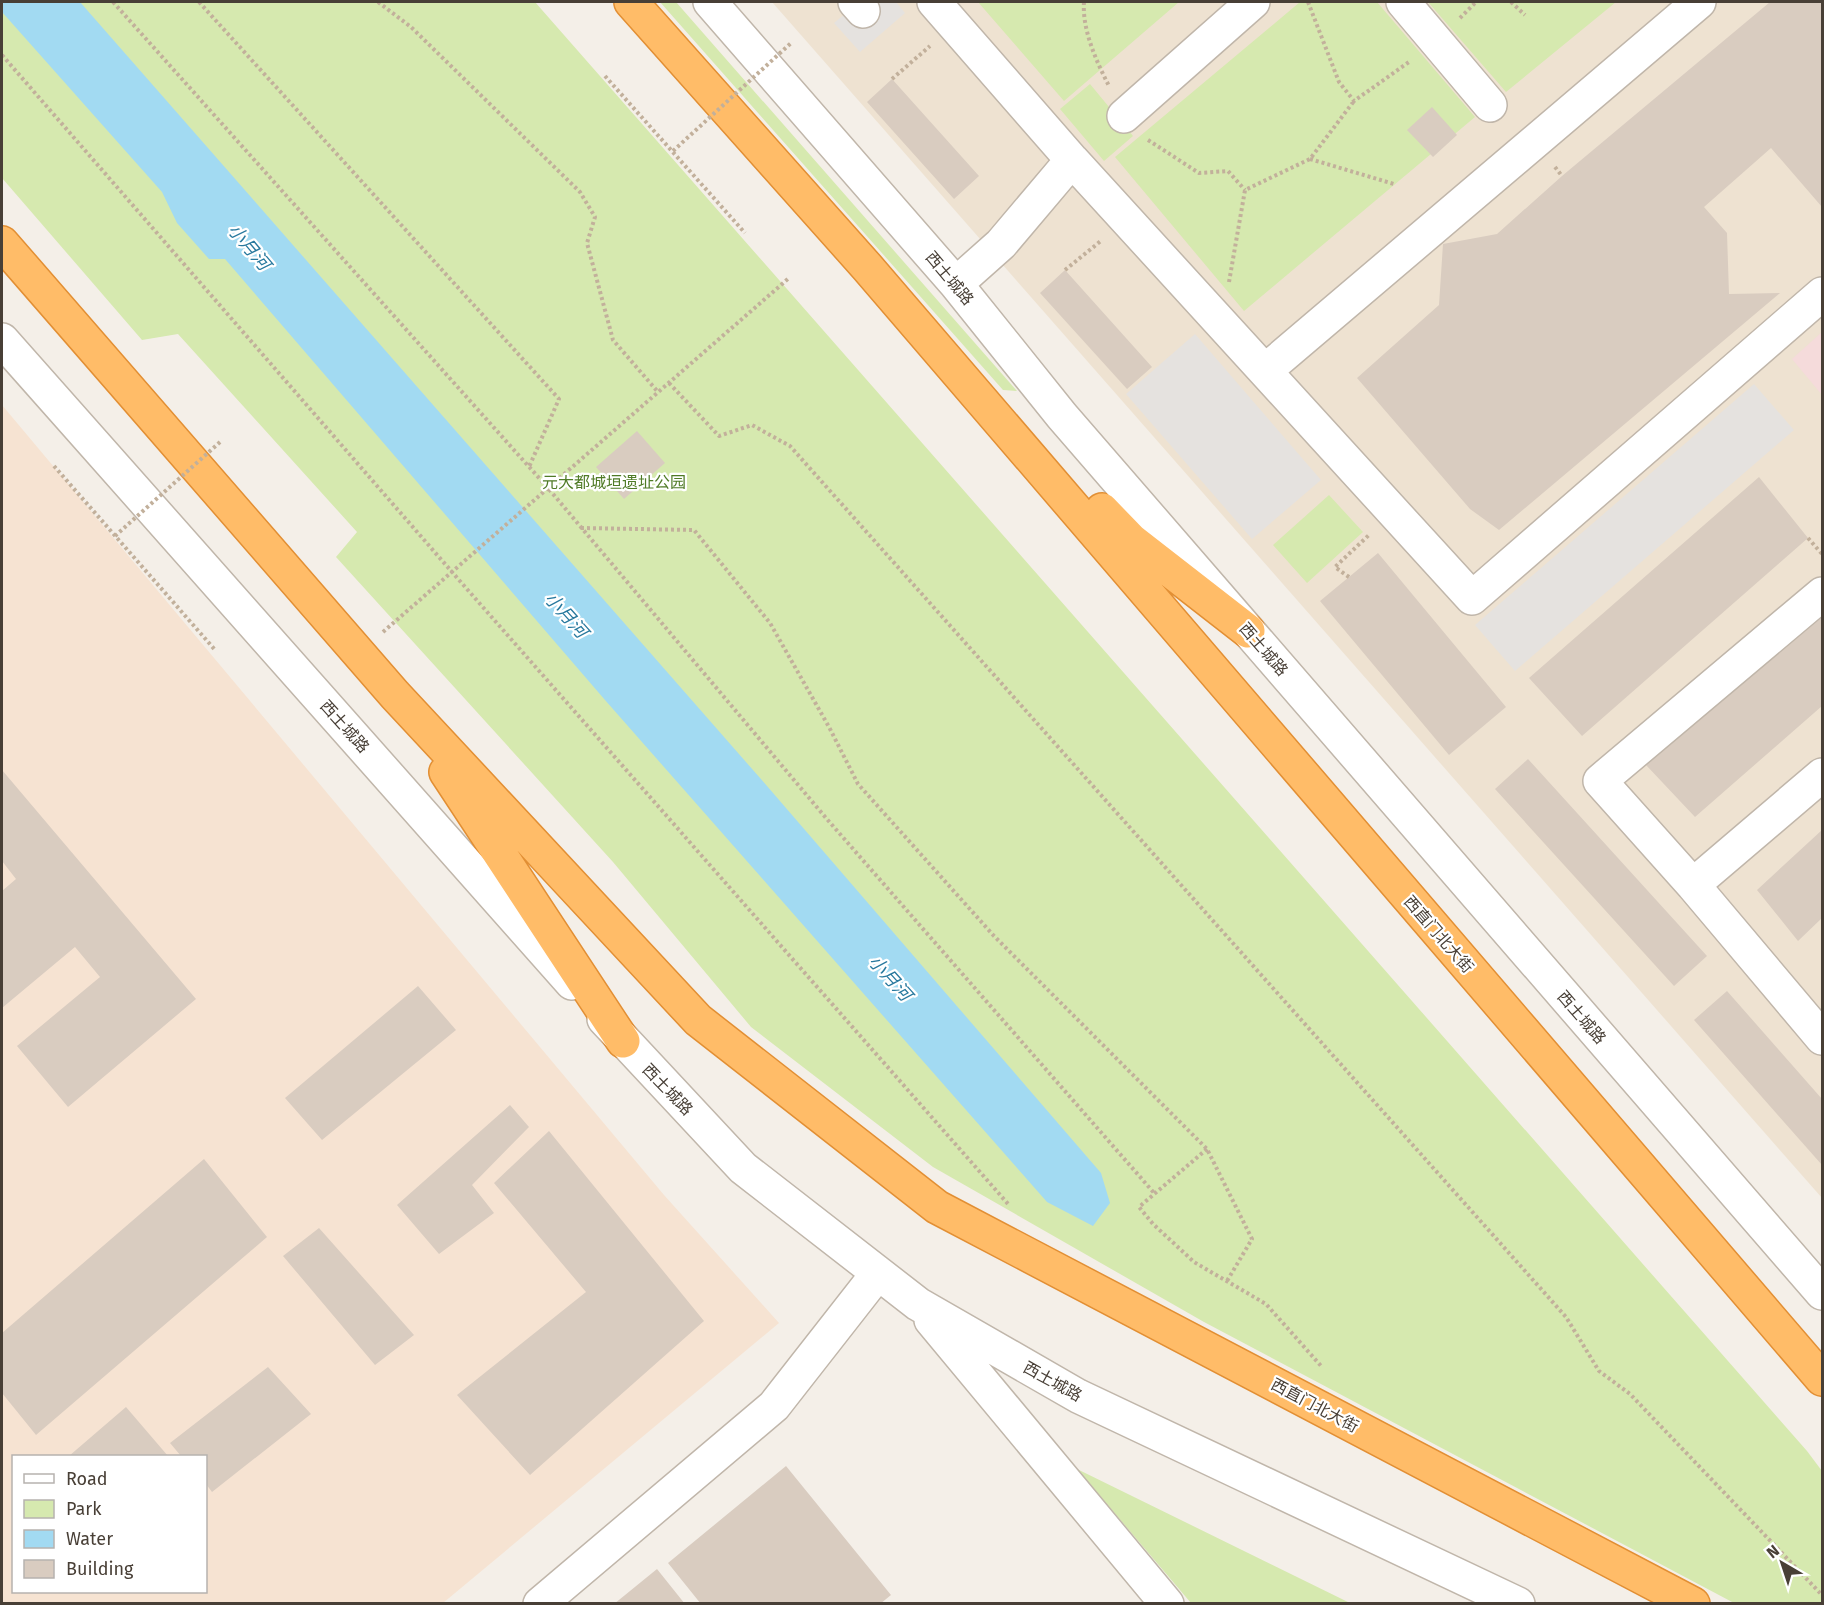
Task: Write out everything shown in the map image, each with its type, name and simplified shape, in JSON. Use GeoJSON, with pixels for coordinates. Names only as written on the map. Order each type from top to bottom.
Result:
{"type":"FeatureCollection","features":[{"type":"Feature","properties":{"kind":"highway"},"geometry":{"type":"LineString","coordinates":[[631,2],[867,267],[1131,540],[1248,631]]}},
{"type":"Feature","properties":{"kind":"highway"},"geometry":{"type":"LineString","coordinates":[[2,243],[395,695],[622,1041]]}},
{"type":"Feature","properties":{"kind":"highway","name":"西直门北大街"},"geometry":{"type":"LineString","coordinates":[[867,267],[1822,1378]]}},
{"type":"Feature","properties":{"kind":"highway","name":"西直门北大街"},"geometry":{"type":"LineString","coordinates":[[395,695],[698,1020],[938,1207],[1693,1604]]}},
{"type":"Feature","properties":{"kind":"street","name":"西土城路"},"geometry":{"type":"LineString","coordinates":[[710,2],[956,284],[1062,416],[1822,1293]]}},
{"type":"Feature","properties":{"kind":"street"},"geometry":{"type":"LineString","coordinates":[[1133,126],[1253,2]]}},
{"type":"Feature","properties":{"kind":"street"},"geometry":{"type":"LineString","coordinates":[[1403,2],[1490,105]]}},
{"type":"Feature","properties":{"kind":"street"},"geometry":{"type":"LineString","coordinates":[[1265,371],[1699,2]]}},
{"type":"Feature","properties":{"kind":"street"},"geometry":{"type":"LineString","coordinates":[[944,13],[1072,160],[1472,598],[1822,294]]}},
{"type":"Feature","properties":{"kind":"street"},"geometry":{"type":"LineString","coordinates":[[956,284],[1001,244],[1072,160]]}},
{"type":"Feature","properties":{"kind":"street","name":"西土城路"},"geometry":{"type":"LineString","coordinates":[[2,340],[498,897],[622,1041],[743,1168],[918,1304],[1078,1396],[1518,1604]]}},
{"type":"Feature","properties":{"kind":"street"},"geometry":{"type":"LineString","coordinates":[[1817,1019],[1600,781],[1822,594]]}},
{"type":"Feature","properties":{"kind":"street"},"geometry":{"type":"LineString","coordinates":[[1693,885],[1822,775]]}},
{"type":"Feature","properties":{"kind":"street"},"geometry":{"type":"LineString","coordinates":[[540,1604],[774,1406],[878,1273]]}},
{"type":"Feature","properties":{"kind":"street"},"geometry":{"type":"LineString","coordinates":[[918,1304],[1167,1604]]}},
{"type":"Feature","properties":{"kind":"path"},"geometry":{"type":"LineString","coordinates":[[113,2],[548,488],[826,818],[1155,1194]]}},
{"type":"Feature","properties":{"kind":"path"},"geometry":{"type":"LineString","coordinates":[[200,2],[559,399],[529,467]]}},
{"type":"Feature","properties":{"kind":"path"},"geometry":{"type":"LineString","coordinates":[[378,2],[411,27],[580,192],[595,217],[587,243],[613,340],[658,392]]}},
{"type":"Feature","properties":{"kind":"path"},"geometry":{"type":"LineString","coordinates":[[1084,2],[1083,16],[1100,69]]}},
{"type":"Feature","properties":{"kind":"path"},"geometry":{"type":"LineString","coordinates":[[1308,2],[1339,82],[1354,100]]}},
{"type":"Feature","properties":{"kind":"path"},"geometry":{"type":"LineString","coordinates":[[1511,2],[1525,15]]}},
{"type":"Feature","properties":{"kind":"path"},"geometry":{"type":"LineString","coordinates":[[892,79],[944,13]]}},
{"type":"Feature","properties":{"kind":"path"},"geometry":{"type":"LineString","coordinates":[[673,151],[791,43]]}},
{"type":"Feature","properties":{"kind":"path"},"geometry":{"type":"LineString","coordinates":[[2,55],[452,572],[1010,1206]]}},
{"type":"Feature","properties":{"kind":"path"},"geometry":{"type":"LineString","coordinates":[[1245,190],[1310,159],[1354,100],[1412,60]]}},
{"type":"Feature","properties":{"kind":"path"},"geometry":{"type":"LineString","coordinates":[[605,76],[745,233]]}},
{"type":"Feature","properties":{"kind":"path"},"geometry":{"type":"LineString","coordinates":[[1133,126],[1199,173],[1228,171],[1245,190]]}},
{"type":"Feature","properties":{"kind":"path"},"geometry":{"type":"LineString","coordinates":[[1310,159],[1394,184]]}},
{"type":"Feature","properties":{"kind":"path"},"geometry":{"type":"LineString","coordinates":[[1228,291],[1245,190]]}},
{"type":"Feature","properties":{"kind":"path"},"geometry":{"type":"LineString","coordinates":[[1065,270],[1126,219]]}},
{"type":"Feature","properties":{"kind":"path"},"geometry":{"type":"LineString","coordinates":[[383,632],[789,278]]}},
{"type":"Feature","properties":{"kind":"path"},"geometry":{"type":"LineString","coordinates":[[669,383],[719,436],[752,425],[790,446],[1566,1317],[1599,1371],[1630,1394],[1822,1595]]}},
{"type":"Feature","properties":{"kind":"path"},"geometry":{"type":"LineString","coordinates":[[116,536],[220,442]]}},
{"type":"Feature","properties":{"kind":"path"},"geometry":{"type":"LineString","coordinates":[[54,466],[216,651]]}},
{"type":"Feature","properties":{"kind":"path"},"geometry":{"type":"LineString","coordinates":[[1349,577],[1335,567],[1394,512]]}},
{"type":"Feature","properties":{"kind":"path"},"geometry":{"type":"LineString","coordinates":[[581,528],[694,530],[770,623],[829,727],[858,784],[994,936],[1207,1149],[1252,1239],[1227,1281]]}},
{"type":"Feature","properties":{"kind":"path"},"geometry":{"type":"LineString","coordinates":[[1808,538],[1822,554]]}},
{"type":"Feature","properties":{"kind":"path"},"geometry":{"type":"LineString","coordinates":[[1207,1149],[1139,1207],[1153,1224],[1194,1262],[1266,1304],[1322,1367]]}},
{"type":"Feature","properties":{"kind":"shaded area"},"geometry":{"type":"Polygon","coordinates":[[[772,2],[1822,2],[1822,1198],[772,2]]]}},
{"type":"Feature","properties":{"kind":"shaded area"},"geometry":{"type":"Polygon","coordinates":[[[859,2],[896,2],[905,13],[860,52],[834,23],[859,2]]]}},
{"type":"Feature","properties":{"kind":"shaded area"},"geometry":{"type":"Polygon","coordinates":[[[1822,332],[1822,395],[1792,359],[1822,332]]]}},
{"type":"Feature","properties":{"kind":"shaded area"},"geometry":{"type":"Polygon","coordinates":[[[1195,334],[1321,480],[1252,539],[1126,394],[1195,334]]]}},
{"type":"Feature","properties":{"kind":"shaded area"},"geometry":{"type":"Polygon","coordinates":[[[1754,384],[1794,430],[1515,671],[1475,625],[1754,384]]]}},
{"type":"Feature","properties":{"kind":"shaded area"},"geometry":{"type":"Polygon","coordinates":[[[2,405],[664,1195],[779,1323],[443,1603],[2,1603],[2,405]]]}},
{"type":"Feature","properties":{"kind":"green space","name":"元大都城垣遗址公园"},"geometry":{"type":"Polygon","coordinates":[[[2,2],[535,2],[1807,1451],[1822,1471],[1822,1603],[1734,1603],[1204,1322],[933,1167],[751,1027],[613,862],[336,557],[357,532],[178,334],[142,340],[2,178],[2,2]]]}},
{"type":"Feature","properties":{"kind":"green space"},"geometry":{"type":"Polygon","coordinates":[[[660,2],[676,2],[1017,391],[1003,390],[660,2]]]}},
{"type":"Feature","properties":{"kind":"green space"},"geometry":{"type":"Polygon","coordinates":[[[978,2],[1179,2],[1064,101],[978,2]]]}},
{"type":"Feature","properties":{"kind":"green space"},"geometry":{"type":"Polygon","coordinates":[[[1300,2],[1377,2],[1475,117],[1244,311],[1115,157],[1300,2]]]}},
{"type":"Feature","properties":{"kind":"green space"},"geometry":{"type":"Polygon","coordinates":[[[1428,2],[1616,2],[1506,92],[1428,2]]]}},
{"type":"Feature","properties":{"kind":"green space"},"geometry":{"type":"Polygon","coordinates":[[[1090,84],[1133,136],[1104,161],[1060,109],[1090,84]]]}},
{"type":"Feature","properties":{"kind":"green space"},"geometry":{"type":"Polygon","coordinates":[[[1329,495],[1363,532],[1307,583],[1273,545],[1329,495]]]}},
{"type":"Feature","properties":{"kind":"green space"},"geometry":{"type":"Polygon","coordinates":[[[1077,1469],[1350,1603],[1191,1603],[1077,1469]]]}},
{"type":"Feature","properties":{"kind":"water","name":"小月河"},"geometry":{"type":"Polygon","coordinates":[[[2,2],[80,2],[767,786],[1101,1173],[1110,1203],[1093,1226],[1047,1202],[605,700],[225,259],[209,259],[177,223],[162,192],[2,12],[2,2]]]}},
{"type":"Feature","properties":{"kind":"building"},"geometry":{"type":"Polygon","coordinates":[[[1770,2],[1822,2],[1822,207],[1771,148],[1704,207],[1727,233],[1729,294],[1780,293],[1499,530],[1470,509],[1357,378],[1439,305],[1443,244],[1497,234],[1562,176],[1770,2]]]}},
{"type":"Feature","properties":{"kind":"building"},"geometry":{"type":"Polygon","coordinates":[[[892,79],[979,176],[954,199],[867,102],[892,79]]]}},
{"type":"Feature","properties":{"kind":"building"},"geometry":{"type":"Polygon","coordinates":[[[1432,107],[1457,135],[1433,157],[1407,130],[1432,107]]]}},
{"type":"Feature","properties":{"kind":"building"},"geometry":{"type":"Polygon","coordinates":[[[1065,270],[1152,367],[1127,389],[1040,293],[1065,270]]]}},
{"type":"Feature","properties":{"kind":"building"},"geometry":{"type":"Polygon","coordinates":[[[637,431],[665,463],[624,499],[596,467],[637,431]]]}},
{"type":"Feature","properties":{"kind":"building"},"geometry":{"type":"Polygon","coordinates":[[[1759,477],[1808,538],[1582,736],[1529,678],[1759,477]]]}},
{"type":"Feature","properties":{"kind":"building"},"geometry":{"type":"Polygon","coordinates":[[[1378,553],[1506,707],[1449,755],[1320,601],[1378,553]]]}},
{"type":"Feature","properties":{"kind":"building"},"geometry":{"type":"Polygon","coordinates":[[[1822,614],[1822,706],[1695,817],[1646,765],[1822,614]]]}},
{"type":"Feature","properties":{"kind":"building"},"geometry":{"type":"Polygon","coordinates":[[[1528,759],[1707,956],[1674,986],[1495,789],[1528,759]]]}},
{"type":"Feature","properties":{"kind":"building"},"geometry":{"type":"Polygon","coordinates":[[[2,770],[196,999],[68,1107],[17,1046],[100,977],[75,947],[2,1008],[2,891],[16,879],[2,861],[2,770]]]}},
{"type":"Feature","properties":{"kind":"building"},"geometry":{"type":"Polygon","coordinates":[[[1822,830],[1822,918],[1798,941],[1757,890],[1822,830]]]}},
{"type":"Feature","properties":{"kind":"building"},"geometry":{"type":"Polygon","coordinates":[[[418,986],[456,1030],[322,1140],[285,1098],[418,986]]]}},
{"type":"Feature","properties":{"kind":"building"},"geometry":{"type":"Polygon","coordinates":[[[1727,991],[1822,1099],[1822,1165],[1694,1020],[1727,991]]]}},
{"type":"Feature","properties":{"kind":"building"},"geometry":{"type":"Polygon","coordinates":[[[510,1105],[529,1127],[472,1185],[494,1213],[439,1254],[397,1205],[510,1105]]]}},
{"type":"Feature","properties":{"kind":"building"},"geometry":{"type":"Polygon","coordinates":[[[549,1131],[704,1321],[530,1475],[457,1395],[586,1292],[494,1183],[549,1131]]]}},
{"type":"Feature","properties":{"kind":"building"},"geometry":{"type":"Polygon","coordinates":[[[204,1159],[267,1237],[36,1435],[2,1393],[2,1333],[204,1159]]]}},
{"type":"Feature","properties":{"kind":"building"},"geometry":{"type":"Polygon","coordinates":[[[319,1228],[414,1335],[375,1365],[283,1256],[319,1228]]]}},
{"type":"Feature","properties":{"kind":"building"},"geometry":{"type":"Polygon","coordinates":[[[268,1367],[311,1414],[212,1492],[207,1485],[207,1455],[180,1455],[170,1443],[268,1367]]]}},
{"type":"Feature","properties":{"kind":"building"},"geometry":{"type":"Polygon","coordinates":[[[126,1407],[167,1455],[70,1455],[126,1407]]]}},
{"type":"Feature","properties":{"kind":"building"},"geometry":{"type":"Polygon","coordinates":[[[786,1466],[891,1595],[880,1604],[701,1604],[668,1563],[786,1466]]]}},
{"type":"Feature","properties":{"kind":"building"},"geometry":{"type":"Polygon","coordinates":[[[657,1569],[685,1604],[614,1604],[657,1569]]]}}]}
